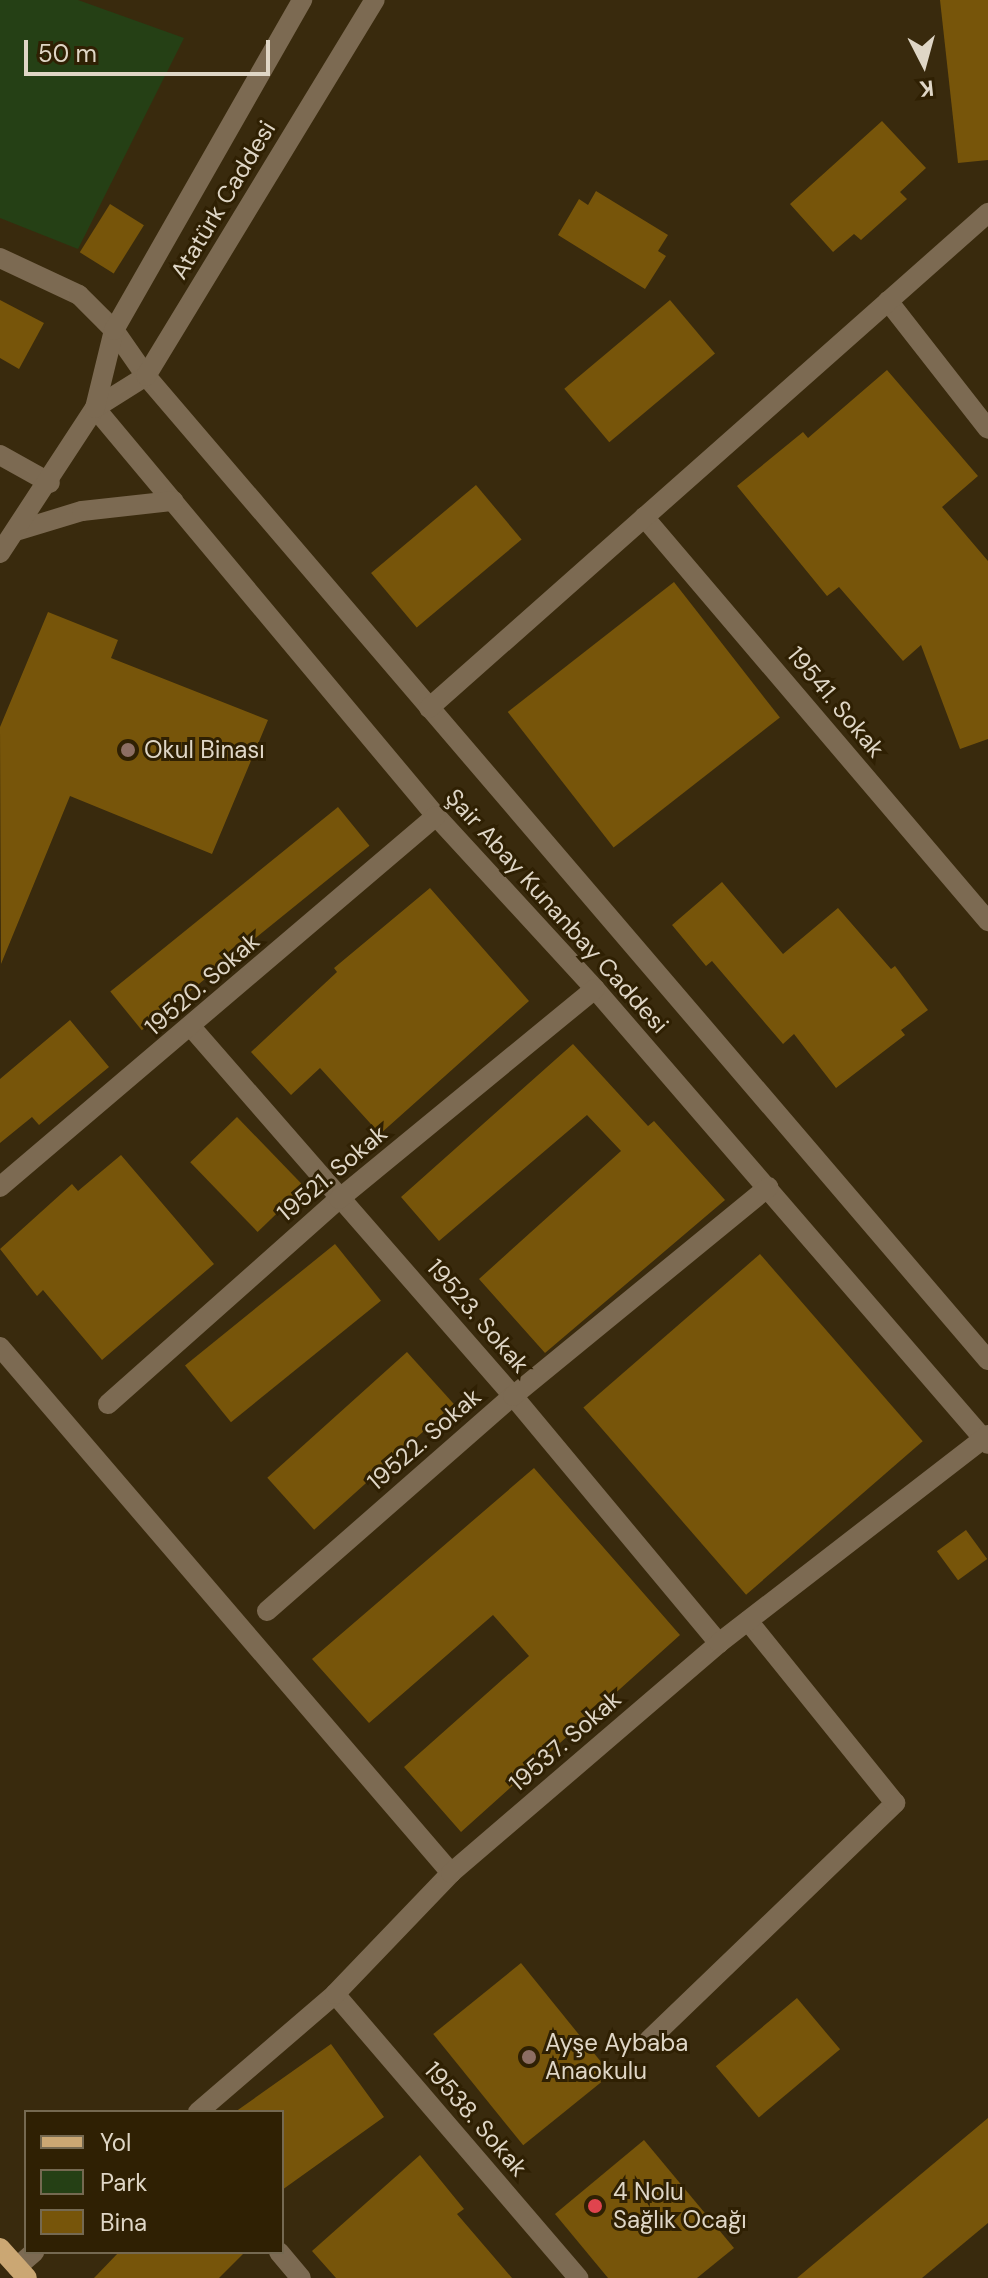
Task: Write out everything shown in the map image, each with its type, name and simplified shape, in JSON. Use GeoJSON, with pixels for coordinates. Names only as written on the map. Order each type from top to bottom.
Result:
{"type":"FeatureCollection","features":[{"type":"Feature","properties":{"kind":"main road"},"geometry":{"type":"LineString","coordinates":[[0,2248],[22,2272]]}},
{"type":"Feature","properties":{"kind":"street","name":"Atatürk Caddesi"},"geometry":{"type":"LineString","coordinates":[[0,553],[50,483],[95,408],[114,330],[302,0]]}},
{"type":"Feature","properties":{"kind":"street","name":"Atatürk Caddesi"},"geometry":{"type":"LineString","coordinates":[[95,408],[146,376],[375,0]]}},
{"type":"Feature","properties":{"kind":"street"},"geometry":{"type":"LineString","coordinates":[[429,708],[988,213]]}},
{"type":"Feature","properties":{"kind":"street","name":"Şair Abay Kunanbay Caddesi"},"geometry":{"type":"LineString","coordinates":[[0,258],[79,295],[114,330],[146,376],[988,1360]]}},
{"type":"Feature","properties":{"kind":"street"},"geometry":{"type":"LineString","coordinates":[[888,301],[988,429]]}},
{"type":"Feature","properties":{"kind":"street","name":"Şair Abay Kunanbay Caddesi"},"geometry":{"type":"LineString","coordinates":[[95,408],[436,816],[595,989],[987,1439]]}},
{"type":"Feature","properties":{"kind":"street"},"geometry":{"type":"LineString","coordinates":[[0,455],[50,483]]}},
{"type":"Feature","properties":{"kind":"street"},"geometry":{"type":"LineString","coordinates":[[16,531],[82,511],[173,501]]}},
{"type":"Feature","properties":{"kind":"street","name":"19541. Sokak"},"geometry":{"type":"LineString","coordinates":[[644,517],[981,898],[988,921]]}},
{"type":"Feature","properties":{"kind":"street","name":"19520. Sokak"},"geometry":{"type":"LineString","coordinates":[[0,1187],[192,1028],[436,816]]}},
{"type":"Feature","properties":{"kind":"street","name":"19521. Sokak"},"geometry":{"type":"LineString","coordinates":[[108,1404],[339,1199],[595,989]]}},
{"type":"Feature","properties":{"kind":"street","name":"19523. Sokak"},"geometry":{"type":"LineString","coordinates":[[192,1028],[513,1396],[719,1643]]}},
{"type":"Feature","properties":{"kind":"street","name":"19522. Sokak"},"geometry":{"type":"LineString","coordinates":[[267,1611],[513,1396],[768,1187]]}},
{"type":"Feature","properties":{"kind":"street"},"geometry":{"type":"LineString","coordinates":[[0,1347],[451,1873]]}},
{"type":"Feature","properties":{"kind":"street","name":"19537. Sokak"},"geometry":{"type":"LineString","coordinates":[[200,2110],[335,1994],[451,1873],[719,1643],[987,1439]]}},
{"type":"Feature","properties":{"kind":"street"},"geometry":{"type":"LineString","coordinates":[[649,2040],[895,1803],[748,1621]]}},
{"type":"Feature","properties":{"kind":"street","name":"19538. Sokak"},"geometry":{"type":"LineString","coordinates":[[335,1994],[578,2278]]}},
{"type":"Feature","properties":{"kind":"street"},"geometry":{"type":"LineString","coordinates":[[22,2272],[33,2254]]}},
{"type":"Feature","properties":{"kind":"street"},"geometry":{"type":"LineString","coordinates":[[281,2254],[301,2278]]}},
{"type":"Feature","properties":{"kind":"green space"},"geometry":{"type":"Polygon","coordinates":[[[0,0],[78,0],[184,38],[78,249],[0,218],[0,0]]]}},
{"type":"Feature","properties":{"kind":"building"},"geometry":{"type":"Polygon","coordinates":[[[940,0],[988,0],[988,160],[958,163],[940,0]]]}},
{"type":"Feature","properties":{"kind":"building"},"geometry":{"type":"Polygon","coordinates":[[[882,121],[926,168],[900,192],[907,199],[861,240],[854,234],[833,252],[790,204],[882,121]]]}},
{"type":"Feature","properties":{"kind":"building"},"geometry":{"type":"Polygon","coordinates":[[[596,191],[668,235],[658,251],[666,256],[645,289],[558,235],[579,199],[588,205],[596,191]]]}},
{"type":"Feature","properties":{"kind":"building"},"geometry":{"type":"Polygon","coordinates":[[[110,204],[144,225],[114,274],[80,252],[110,204]]]}},
{"type":"Feature","properties":{"kind":"building"},"geometry":{"type":"Polygon","coordinates":[[[0,300],[44,323],[19,369],[0,358],[0,300]]]}},
{"type":"Feature","properties":{"kind":"building"},"geometry":{"type":"Polygon","coordinates":[[[670,300],[715,354],[609,442],[564,389],[670,300]]]}},
{"type":"Feature","properties":{"kind":"building"},"geometry":{"type":"Polygon","coordinates":[[[887,370],[978,476],[942,507],[988,561],[988,739],[960,749],[921,645],[903,661],[839,587],[827,596],[737,486],[803,432],[808,438],[887,370]]]}},
{"type":"Feature","properties":{"kind":"building"},"geometry":{"type":"Polygon","coordinates":[[[476,485],[522,539],[417,627],[371,573],[476,485]]]}},
{"type":"Feature","properties":{"kind":"building"},"geometry":{"type":"Polygon","coordinates":[[[674,582],[780,718],[614,847],[508,712],[674,582]]]}},
{"type":"Feature","properties":{"kind":"building","name":"Okul Binası"},"geometry":{"type":"Polygon","coordinates":[[[48,612],[118,640],[111,658],[268,720],[212,854],[70,796],[1,964],[0,727],[48,612]]]}},
{"type":"Feature","properties":{"kind":"building"},"geometry":{"type":"Polygon","coordinates":[[[338,807],[369,846],[142,1030],[110,991],[338,807]]]}},
{"type":"Feature","properties":{"kind":"building"},"geometry":{"type":"Polygon","coordinates":[[[722,882],[783,954],[838,908],[891,969],[895,966],[928,1010],[901,1030],[905,1035],[836,1088],[794,1034],[783,1044],[712,961],[706,966],[672,925],[722,882]]]}},
{"type":"Feature","properties":{"kind":"building"},"geometry":{"type":"Polygon","coordinates":[[[430,888],[529,1001],[380,1134],[320,1068],[291,1095],[251,1052],[337,972],[334,968],[430,888]]]}},
{"type":"Feature","properties":{"kind":"building"},"geometry":{"type":"Polygon","coordinates":[[[70,1020],[109,1067],[39,1125],[32,1117],[0,1143],[0,1079],[70,1020]]]}},
{"type":"Feature","properties":{"kind":"building"},"geometry":{"type":"Polygon","coordinates":[[[573,1044],[648,1126],[654,1121],[725,1200],[545,1353],[479,1279],[621,1151],[587,1115],[439,1241],[401,1197],[573,1044]]]}},
{"type":"Feature","properties":{"kind":"building"},"geometry":{"type":"Polygon","coordinates":[[[237,1117],[304,1187],[258,1232],[190,1162],[237,1117]]]}},
{"type":"Feature","properties":{"kind":"building"},"geometry":{"type":"Polygon","coordinates":[[[121,1155],[214,1264],[102,1360],[43,1290],[37,1296],[0,1249],[72,1184],[78,1191],[121,1155]]]}},
{"type":"Feature","properties":{"kind":"building"},"geometry":{"type":"Polygon","coordinates":[[[335,1244],[381,1301],[231,1422],[185,1365],[335,1244]]]}},
{"type":"Feature","properties":{"kind":"building"},"geometry":{"type":"Polygon","coordinates":[[[760,1254],[923,1441],[746,1595],[583,1408],[760,1254]]]}},
{"type":"Feature","properties":{"kind":"building"},"geometry":{"type":"Polygon","coordinates":[[[407,1352],[454,1404],[314,1530],[267,1478],[407,1352]]]}},
{"type":"Feature","properties":{"kind":"building"},"geometry":{"type":"Polygon","coordinates":[[[534,1468],[680,1635],[461,1832],[404,1767],[529,1656],[493,1615],[369,1723],[312,1659],[534,1468]]]}},
{"type":"Feature","properties":{"kind":"building"},"geometry":{"type":"Polygon","coordinates":[[[966,1530],[987,1559],[958,1580],[937,1551],[966,1530]]]}},
{"type":"Feature","properties":{"kind":"building","name":"Ayşe Aybaba Anaokulu"},"geometry":{"type":"Polygon","coordinates":[[[521,1963],[611,2074],[523,2145],[433,2034],[521,1963]]]}},
{"type":"Feature","properties":{"kind":"building"},"geometry":{"type":"Polygon","coordinates":[[[797,1998],[840,2049],[759,2117],[716,2066],[797,1998]]]}},
{"type":"Feature","properties":{"kind":"building"},"geometry":{"type":"Polygon","coordinates":[[[331,2044],[384,2117],[284,2189],[284,2110],[238,2110],[331,2044]]]}},
{"type":"Feature","properties":{"kind":"building"},"geometry":{"type":"Polygon","coordinates":[[[988,2118],[988,2223],[922,2278],[797,2278],[988,2118]]]}},
{"type":"Feature","properties":{"kind":"building","name":"4 Nolu Sağlık Ocağı"},"geometry":{"type":"Polygon","coordinates":[[[644,2140],[734,2248],[697,2278],[608,2278],[555,2214],[644,2140]]]}},
{"type":"Feature","properties":{"kind":"building"},"geometry":{"type":"Polygon","coordinates":[[[420,2155],[464,2209],[457,2214],[512,2278],[336,2278],[312,2251],[420,2155]]]}},
{"type":"Feature","properties":{"kind":"building"},"geometry":{"type":"Polygon","coordinates":[[[117,2254],[243,2254],[219,2278],[94,2278],[117,2254]]]}},
{"type":"Feature","properties":{"kind":"place","name":"Okul Binası"},"geometry":{"type":"Point","coordinates":[128,750]}},
{"type":"Feature","properties":{"kind":"place","name":"Ayşe Aybaba Anaokulu"},"geometry":{"type":"Point","coordinates":[529,2057]}},
{"type":"Feature","properties":{"kind":"place","name":"4 Nolu Sağlık Ocağı"},"geometry":{"type":"Point","coordinates":[595,2206]}}]}
